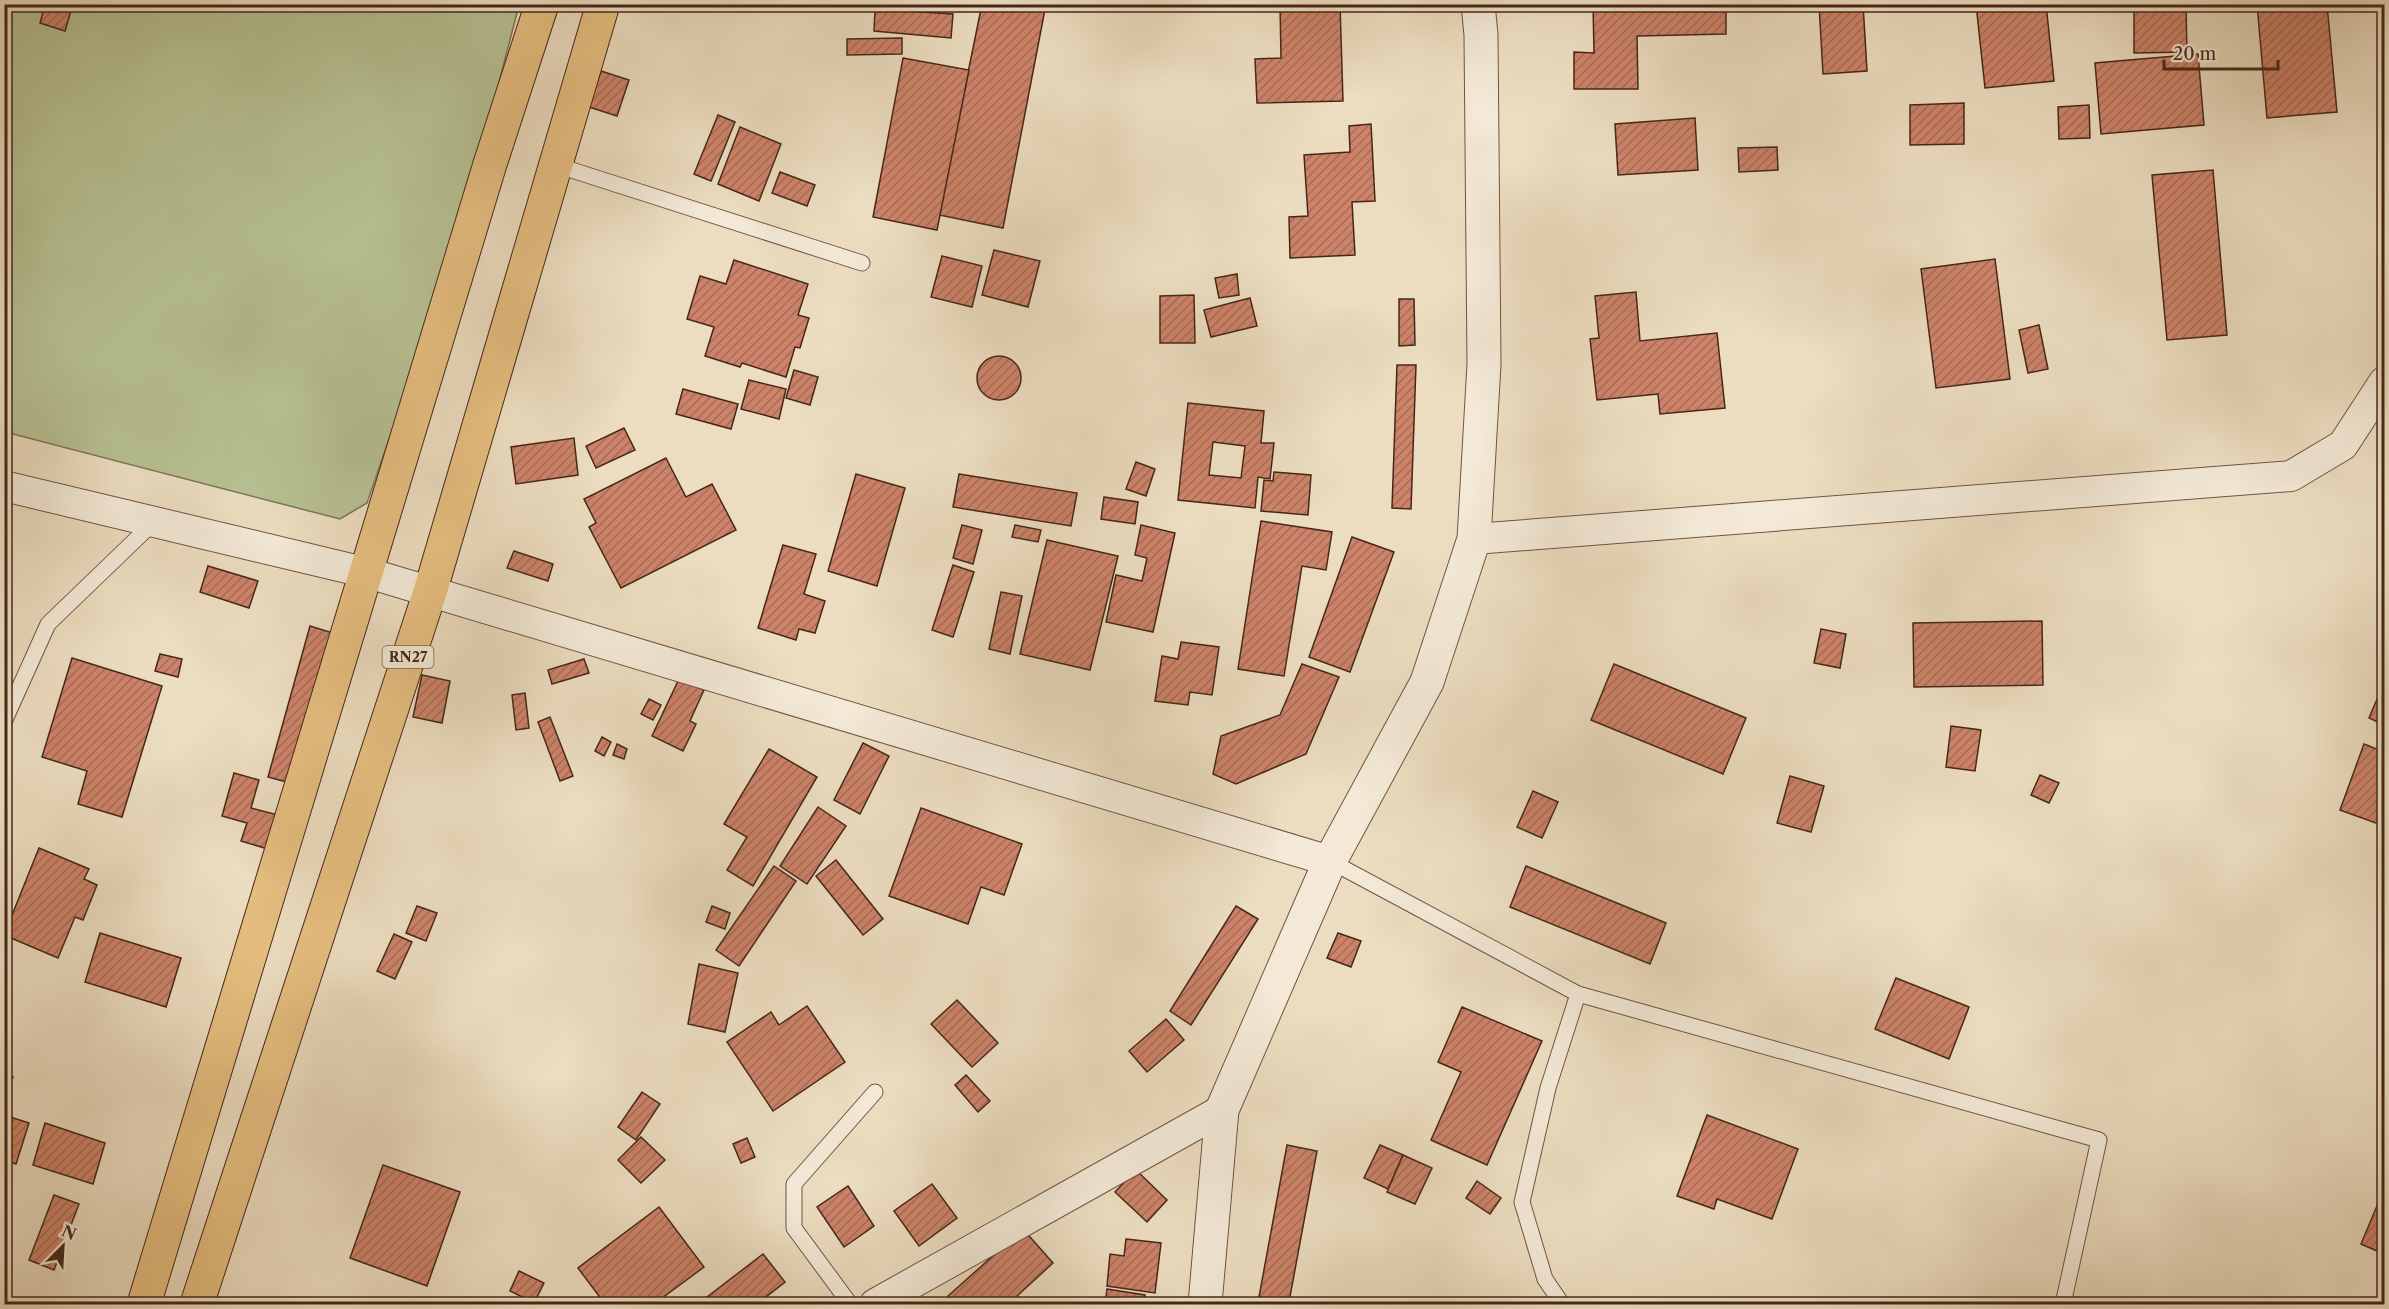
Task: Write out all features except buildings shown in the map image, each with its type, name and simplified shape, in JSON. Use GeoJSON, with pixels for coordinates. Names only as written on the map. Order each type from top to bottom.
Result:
{"type":"FeatureCollection","features":[{"type":"Feature","properties":{"kind":"main road"},"geometry":{"type":"LineString","coordinates":[[144,1305],[368,573],[490,164],[542,4]]}},
{"type":"Feature","properties":{"kind":"main road","name":"RN27"},"geometry":{"type":"LineString","coordinates":[[197,1305],[430,592],[603,4]]}},
{"type":"Feature","properties":{"kind":"street"},"geometry":{"type":"LineString","coordinates":[[1204,1305],[1222,1110],[1330,861],[1428,682],[1474,539],[1484,364],[1481,35],[1478,4]]}},
{"type":"Feature","properties":{"kind":"street"},"geometry":{"type":"LineString","coordinates":[[1474,539],[2290,476],[2343,445],[2385,382]]}},
{"type":"Feature","properties":{"kind":"street"},"geometry":{"type":"LineString","coordinates":[[4,486],[368,573],[1330,861]]}},
{"type":"Feature","properties":{"kind":"street"},"geometry":{"type":"LineString","coordinates":[[875,1305],[1222,1110]]}},
{"type":"Feature","properties":{"kind":"lane"},"geometry":{"type":"LineString","coordinates":[[556,165],[862,263]]}},
{"type":"Feature","properties":{"kind":"lane"},"geometry":{"type":"LineString","coordinates":[[4,722],[48,624],[154,522]]}},
{"type":"Feature","properties":{"kind":"lane"},"geometry":{"type":"LineString","coordinates":[[1330,861],[1578,994],[2099,1140],[2063,1305]]}},
{"type":"Feature","properties":{"kind":"lane"},"geometry":{"type":"LineString","coordinates":[[1562,1305],[1545,1279],[1522,1202],[1548,1088],[1578,994]]}},
{"type":"Feature","properties":{"kind":"lane"},"geometry":{"type":"LineString","coordinates":[[850,1305],[794,1228],[794,1184],[875,1092]]}},
{"type":"Feature","properties":{"kind":"green space"},"geometry":{"type":"Polygon","coordinates":[[[4,5],[519,5],[460,233],[367,503],[340,519],[5,432],[4,5]]]}}]}
